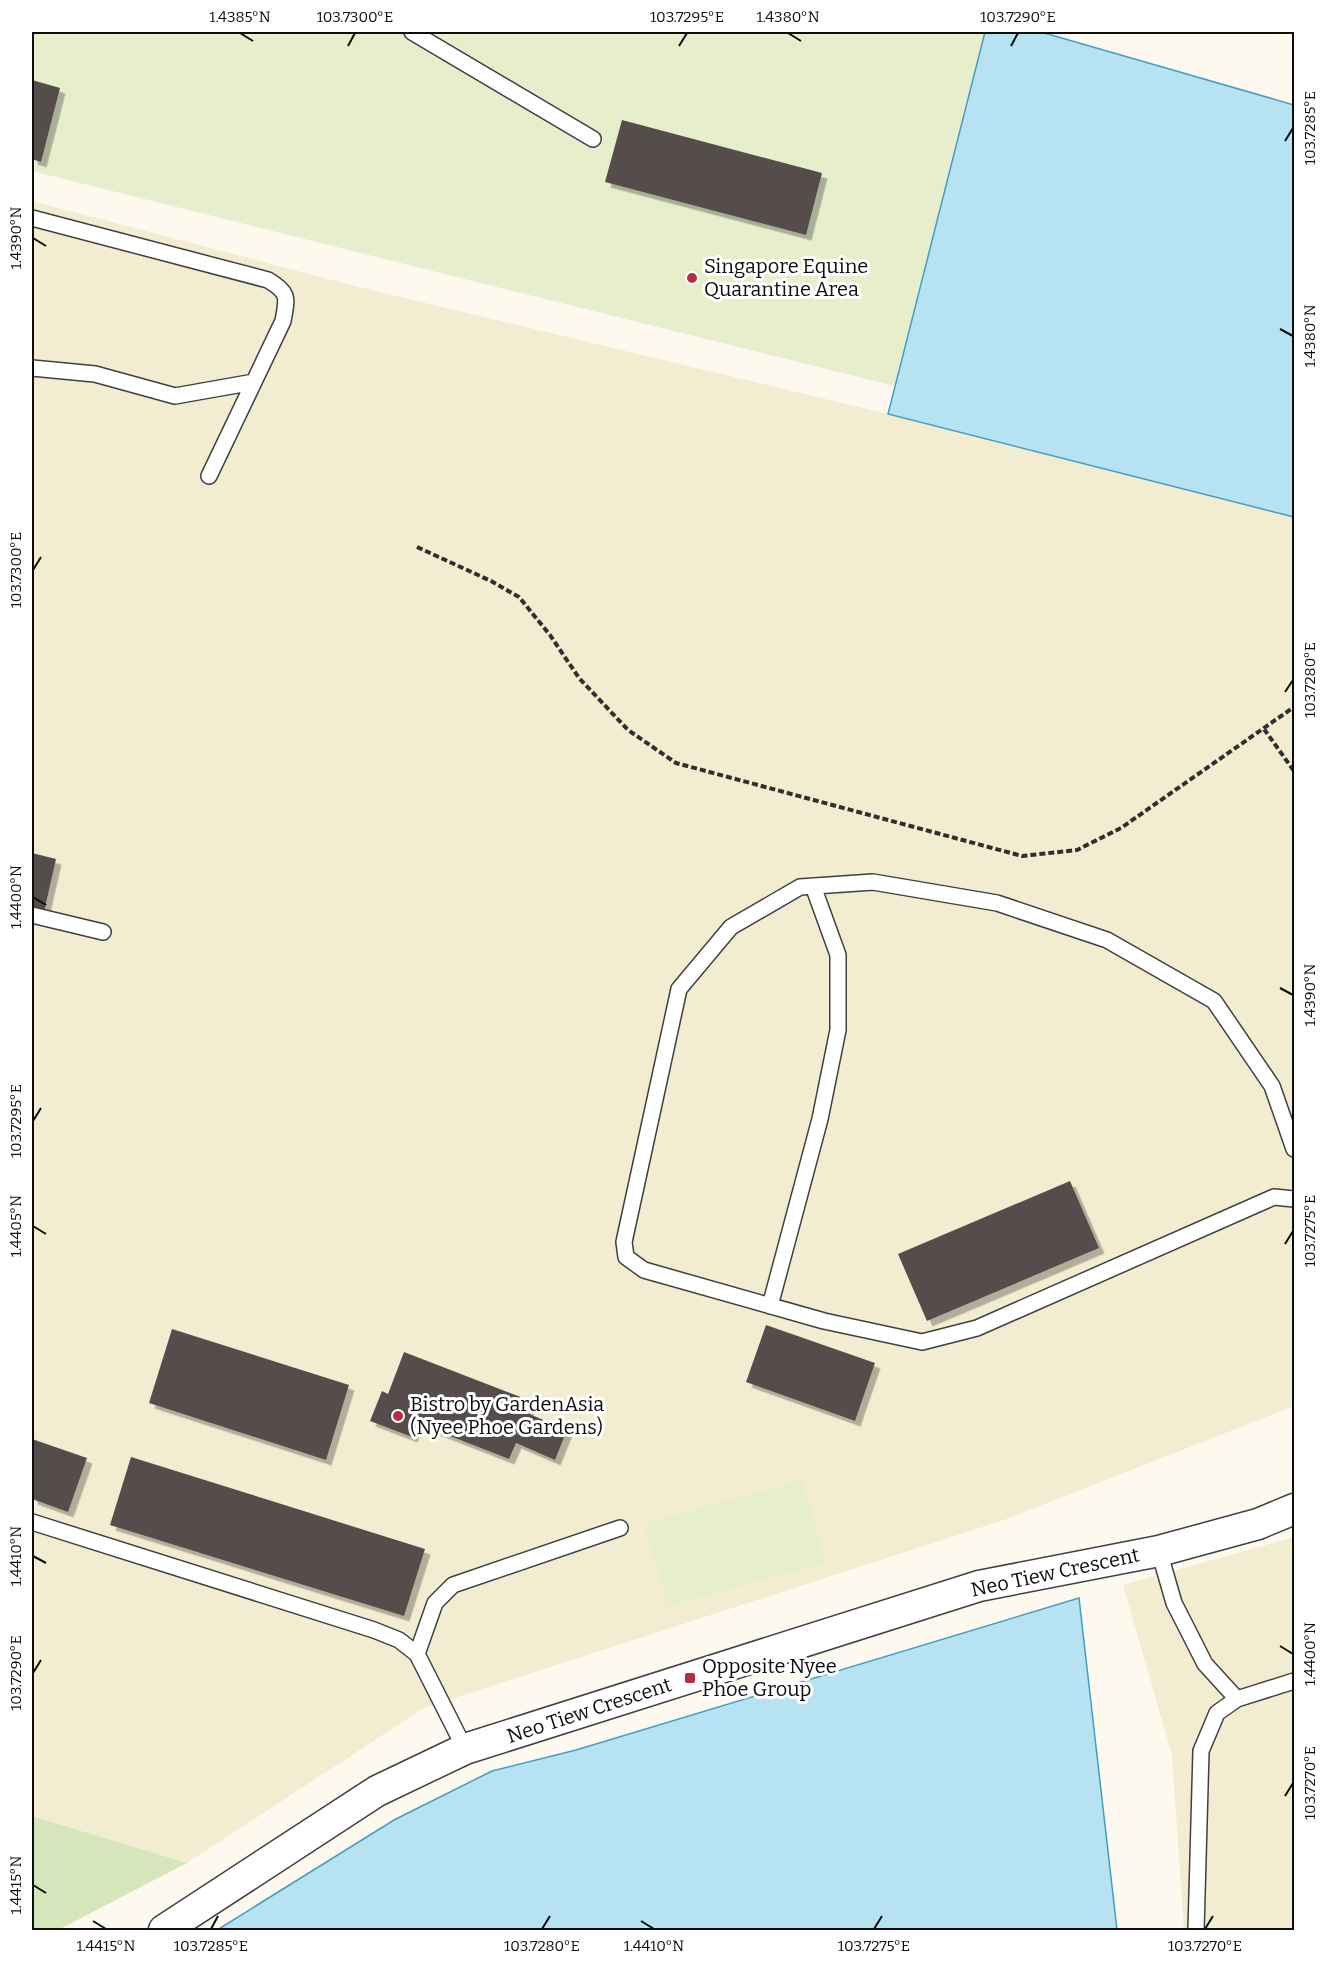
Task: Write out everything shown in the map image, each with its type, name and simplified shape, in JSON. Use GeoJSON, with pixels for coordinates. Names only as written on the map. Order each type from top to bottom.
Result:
{"type":"FeatureCollection","features":[{"type":"Feature","properties":{"kind":"street","name":"Neo Tiew Crescent"},"geometry":{"type":"LineString","coordinates":[[164,1930],[377,1791],[465,1749],[979,1586],[1160,1551],[1258,1524],[1294,1509]]}},
{"type":"Feature","properties":{"kind":"lane"},"geometry":{"type":"LineString","coordinates":[[412,32],[593,138]]}},
{"type":"Feature","properties":{"kind":"lane"},"geometry":{"type":"LineString","coordinates":[[32,218],[268,280],[281,288],[287,298],[283,321],[209,476]]}},
{"type":"Feature","properties":{"kind":"lane"},"geometry":{"type":"LineString","coordinates":[[32,368],[95,374],[175,396],[254,382]]}},
{"type":"Feature","properties":{"kind":"lane"},"geometry":{"type":"LineString","coordinates":[[1294,1149],[1272,1086],[1214,1000],[1107,940],[997,903],[873,882],[813,886],[800,888],[732,927],[679,989],[624,1242],[626,1257],[644,1270],[824,1321],[922,1342],[977,1328],[1274,1197],[1294,1199]]}},
{"type":"Feature","properties":{"kind":"lane"},"geometry":{"type":"LineString","coordinates":[[770,1306],[820,1119],[838,1030],[838,955],[813,886]]}},
{"type":"Feature","properties":{"kind":"lane"},"geometry":{"type":"LineString","coordinates":[[32,915],[103,932]]}},
{"type":"Feature","properties":{"kind":"lane"},"geometry":{"type":"LineString","coordinates":[[32,1522],[374,1630],[399,1640],[417,1654],[465,1749]]}},
{"type":"Feature","properties":{"kind":"lane"},"geometry":{"type":"LineString","coordinates":[[417,1654],[435,1603],[453,1585],[620,1528]]}},
{"type":"Feature","properties":{"kind":"lane"},"geometry":{"type":"LineString","coordinates":[[1160,1551],[1174,1603],[1205,1665],[1237,1699]]}},
{"type":"Feature","properties":{"kind":"lane"},"geometry":{"type":"LineString","coordinates":[[1196,1930],[1201,1751],[1217,1713],[1237,1699],[1294,1681]]}},
{"type":"Feature","properties":{"kind":"path"},"geometry":{"type":"LineString","coordinates":[[417,547],[491,581],[519,597],[550,635],[579,678],[628,730],[676,763],[1022,856],[1077,850],[1121,828],[1294,707]]}},
{"type":"Feature","properties":{"kind":"path"},"geometry":{"type":"LineString","coordinates":[[1264,729],[1294,771]]}},
{"type":"Feature","properties":{"kind":"shaded area"},"geometry":{"type":"Polygon","coordinates":[[[32,201],[355,286],[888,414],[1294,517],[1294,1406],[1004,1520],[424,1708],[187,1863],[32,1816],[32,201]]]}},
{"type":"Feature","properties":{"kind":"shaded area"},"geometry":{"type":"Polygon","coordinates":[[[1294,1537],[1294,1930],[1184,1930],[1172,1755],[1123,1585],[1294,1537]]]}},
{"type":"Feature","properties":{"kind":"green space","name":"Singapore Equine Quarantine Area"},"geometry":{"type":"Polygon","coordinates":[[[32,32],[985,32],[894,386],[32,171],[32,32]]]}},
{"type":"Feature","properties":{"kind":"green space"},"geometry":{"type":"Polygon","coordinates":[[[802,1480],[826,1562],[668,1606],[644,1524],[802,1480]]]}},
{"type":"Feature","properties":{"kind":"green space"},"geometry":{"type":"Polygon","coordinates":[[[32,1816],[187,1863],[58,1930],[32,1930],[32,1816]]]}},
{"type":"Feature","properties":{"kind":"water"},"geometry":{"type":"Polygon","coordinates":[[[985,32],[1041,32],[1294,105],[1294,517],[888,414],[985,32]]]}},
{"type":"Feature","properties":{"kind":"water"},"geometry":{"type":"Polygon","coordinates":[[[1079,1598],[1117,1930],[217,1930],[394,1820],[492,1771],[576,1750],[1079,1598]]]}},
{"type":"Feature","properties":{"kind":"building"},"geometry":{"type":"Polygon","coordinates":[[[32,80],[60,88],[41,162],[32,159],[32,80]]]}},
{"type":"Feature","properties":{"kind":"building"},"geometry":{"type":"Polygon","coordinates":[[[622,120],[822,173],[806,235],[605,182],[622,120]]]}},
{"type":"Feature","properties":{"kind":"building"},"geometry":{"type":"Polygon","coordinates":[[[32,853],[56,859],[44,912],[32,909],[32,853]]]}},
{"type":"Feature","properties":{"kind":"building"},"geometry":{"type":"Polygon","coordinates":[[[1070,1181],[1099,1248],[927,1321],[898,1254],[1070,1181]]]}},
{"type":"Feature","properties":{"kind":"building"},"geometry":{"type":"Polygon","coordinates":[[[766,1325],[875,1363],[855,1421],[746,1382],[766,1325]]]}},
{"type":"Feature","properties":{"kind":"building"},"geometry":{"type":"Polygon","coordinates":[[[172,1329],[349,1385],[326,1460],[149,1403],[172,1329]]]}},
{"type":"Feature","properties":{"kind":"building"},"geometry":{"type":"Polygon","coordinates":[[[404,1352],[531,1401],[527,1413],[567,1430],[555,1460],[516,1443],[509,1459],[417,1423],[412,1437],[370,1421],[382,1391],[388,1394],[404,1352]]]}},
{"type":"Feature","properties":{"kind":"building"},"geometry":{"type":"Polygon","coordinates":[[[32,1439],[87,1458],[68,1512],[32,1499],[32,1439]]]}},
{"type":"Feature","properties":{"kind":"building"},"geometry":{"type":"Polygon","coordinates":[[[131,1457],[425,1549],[404,1616],[110,1525],[131,1457]]]}},
{"type":"Feature","properties":{"kind":"place","name":"Singapore Equine Quarantine Area"},"geometry":{"type":"Point","coordinates":[692,278]}},
{"type":"Feature","properties":{"kind":"place","name":"Bistro by GardenAsia (Nyee Phoe Gardens)"},"geometry":{"type":"Point","coordinates":[398,1416]}},
{"type":"Feature","properties":{"kind":"place","name":"Opposite Nyee Phoe Group"},"geometry":{"type":"Point","coordinates":[690,1678]}}]}
